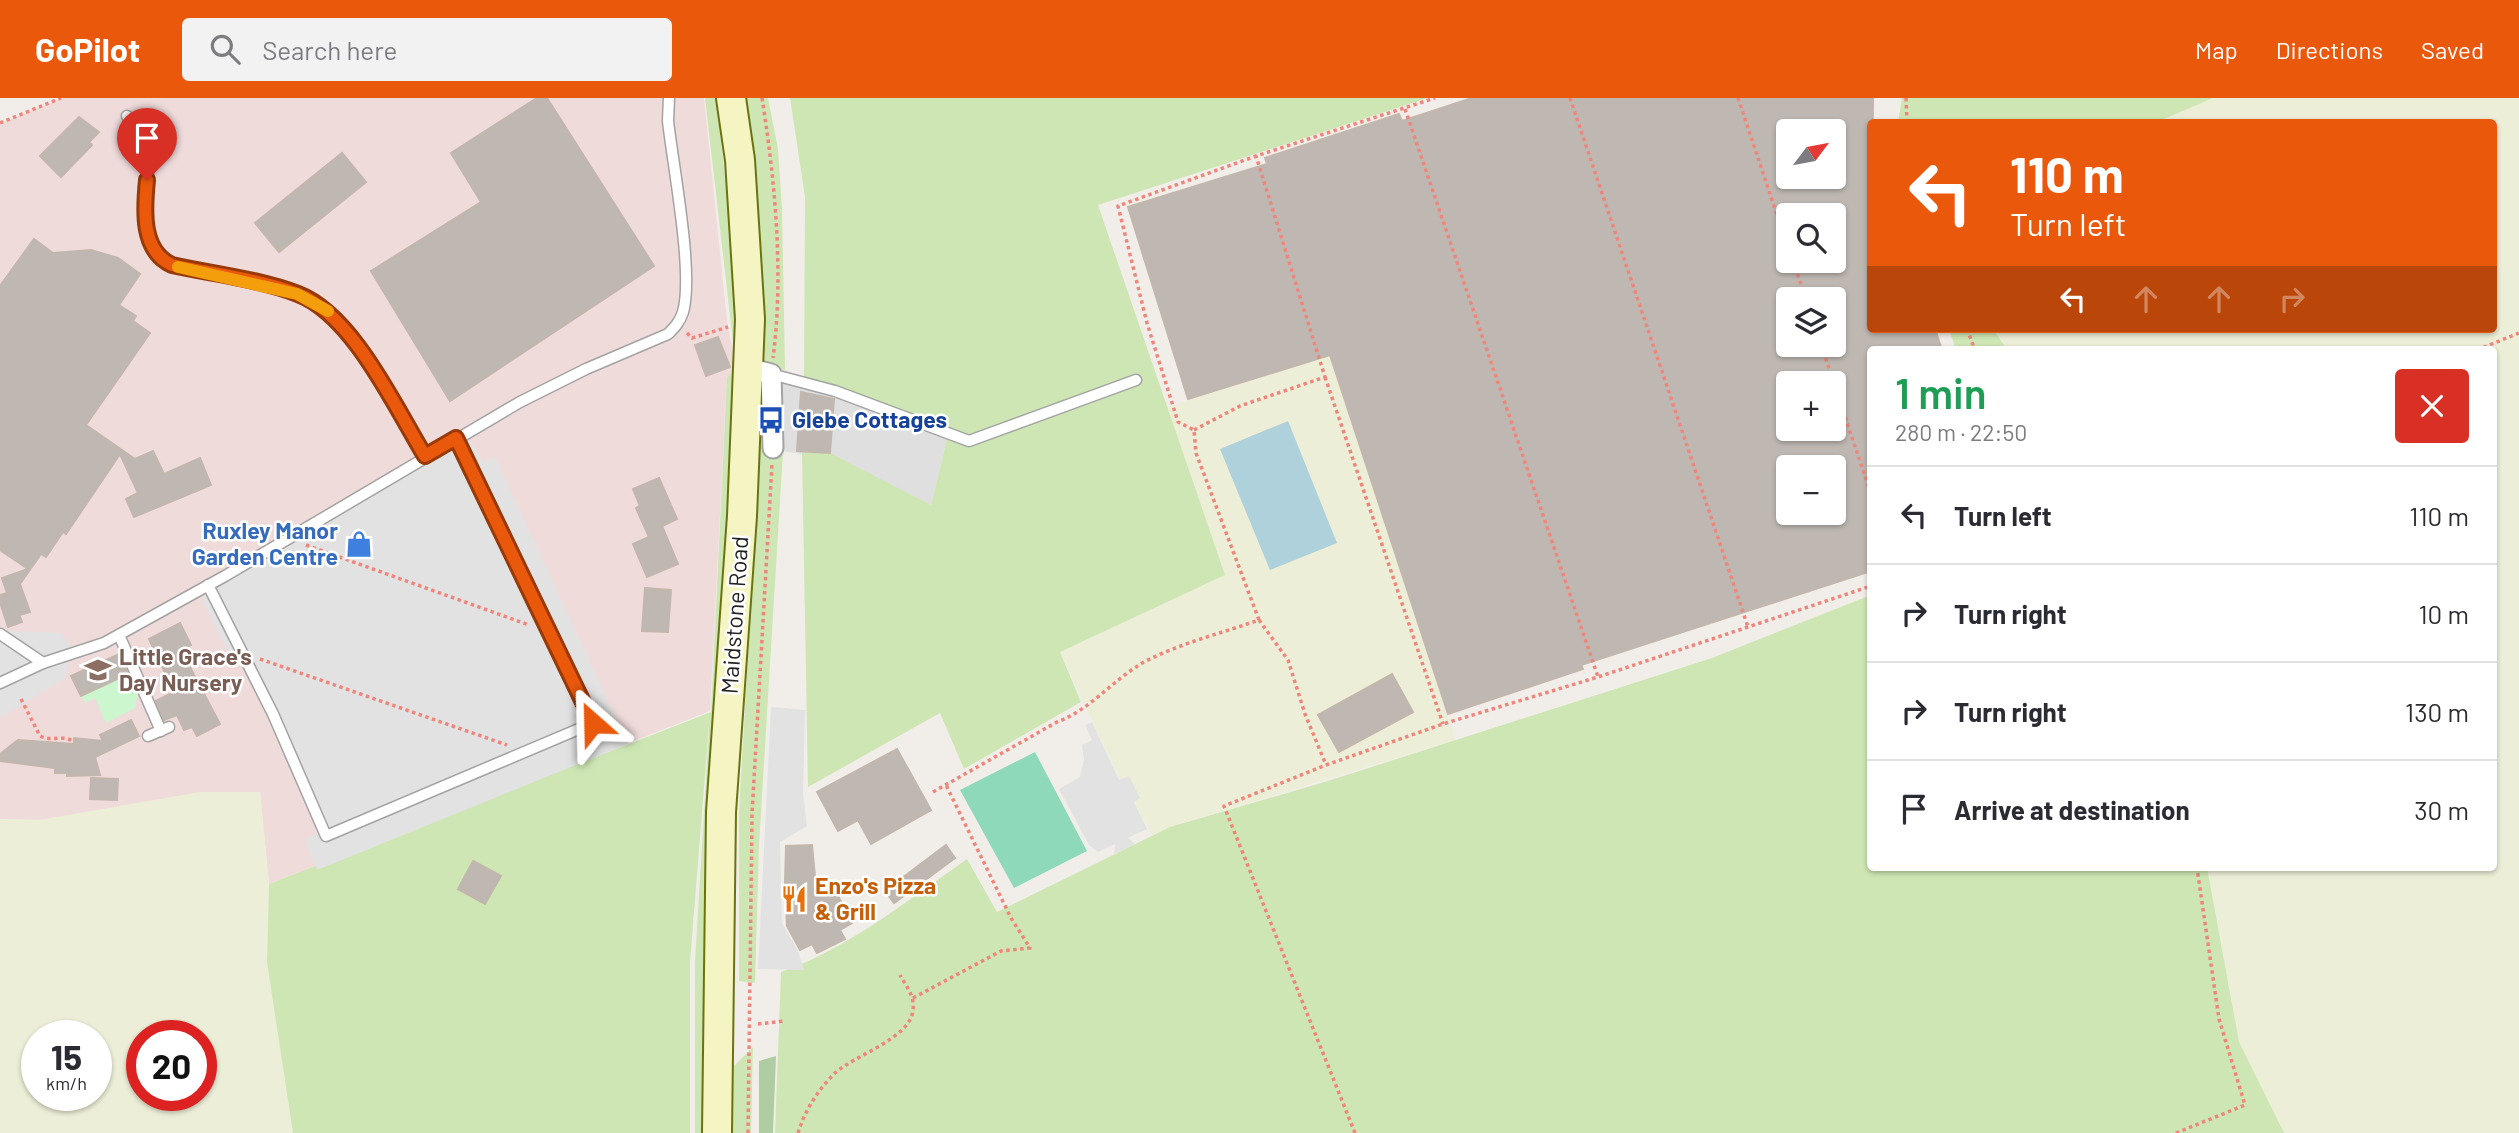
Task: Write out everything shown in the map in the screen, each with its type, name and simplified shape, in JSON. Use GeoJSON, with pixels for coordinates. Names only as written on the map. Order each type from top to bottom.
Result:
{"type":"FeatureCollection","features":[{"type":"Feature","properties":{"kind":"main road","name":"Maidstone Road"},"geometry":{"type":"LineString","coordinates":[[717,1133],[721,812],[742,516],[760,371],[750,319],[740,160],[731,98]]}},
{"type":"Feature","properties":{"kind":"street"},"geometry":{"type":"LineString","coordinates":[[760,371],[773,448]]}},
{"type":"Feature","properties":{"kind":"lane"},"geometry":{"type":"LineString","coordinates":[[0,683],[43,663],[119,635],[456,438],[565,379],[667,334],[677,324],[683,311],[686,279],[668,121],[669,98]]}},
{"type":"Feature","properties":{"kind":"lane"},"geometry":{"type":"LineString","coordinates":[[127,116],[146,142],[149,160],[146,217],[152,250],[160,260],[297,294],[326,309],[358,346],[425,456]]}},
{"type":"Feature","properties":{"kind":"lane"},"geometry":{"type":"LineString","coordinates":[[760,371],[835,391],[969,441],[1136,380]]}},
{"type":"Feature","properties":{"kind":"lane"},"geometry":{"type":"LineString","coordinates":[[208,585],[244,653],[326,836],[593,723],[456,438]]}},
{"type":"Feature","properties":{"kind":"lane"},"geometry":{"type":"LineString","coordinates":[[0,634],[43,663]]}},
{"type":"Feature","properties":{"kind":"lane"},"geometry":{"type":"LineString","coordinates":[[119,635],[165,729],[148,736]]}},
{"type":"Feature","properties":{"kind":"path"},"geometry":{"type":"LineString","coordinates":[[0,123],[61,98]]}},
{"type":"Feature","properties":{"kind":"path"},"geometry":{"type":"LineString","coordinates":[[760,371],[776,333],[775,208],[762,98]]}},
{"type":"Feature","properties":{"kind":"path"},"geometry":{"type":"LineString","coordinates":[[1194,430],[1178,422],[1147,323],[1118,206],[1256,156],[1435,98]]}},
{"type":"Feature","properties":{"kind":"path"},"geometry":{"type":"LineString","coordinates":[[1570,98],[1748,627]]}},
{"type":"Feature","properties":{"kind":"path"},"geometry":{"type":"LineString","coordinates":[[1738,98],[1776,212]]}},
{"type":"Feature","properties":{"kind":"path"},"geometry":{"type":"LineString","coordinates":[[1906,98],[1907,119]]}},
{"type":"Feature","properties":{"kind":"path"},"geometry":{"type":"LineString","coordinates":[[1405,109],[1598,677]]}},
{"type":"Feature","properties":{"kind":"path"},"geometry":{"type":"LineString","coordinates":[[1256,156],[1325,377],[1443,724]]}},
{"type":"Feature","properties":{"kind":"path"},"geometry":{"type":"LineString","coordinates":[[677,324],[692,338],[750,319]]}},
{"type":"Feature","properties":{"kind":"path"},"geometry":{"type":"LineString","coordinates":[[2487,346],[2519,333]]}},
{"type":"Feature","properties":{"kind":"path"},"geometry":{"type":"LineString","coordinates":[[1194,430],[1240,406],[1325,377]]}},
{"type":"Feature","properties":{"kind":"path"},"geometry":{"type":"LineString","coordinates":[[1846,420],[1867,482]]}},
{"type":"Feature","properties":{"kind":"path"},"geometry":{"type":"LineString","coordinates":[[1194,430],[1196,453],[1259,620],[1288,660],[1305,714],[1326,765]]}},
{"type":"Feature","properties":{"kind":"path"},"geometry":{"type":"LineString","coordinates":[[748,1133],[751,814],[773,448]]}},
{"type":"Feature","properties":{"kind":"path"},"geometry":{"type":"LineString","coordinates":[[292,536],[296,542],[551,633]]}},
{"type":"Feature","properties":{"kind":"path"},"geometry":{"type":"LineString","coordinates":[[1354,1133],[1224,806],[1326,765],[1443,724],[1598,677],[1867,587]]}},
{"type":"Feature","properties":{"kind":"path"},"geometry":{"type":"LineString","coordinates":[[933,792],[1057,722],[1077,715],[1116,680],[1147,660],[1259,620]]}},
{"type":"Feature","properties":{"kind":"path"},"geometry":{"type":"LineString","coordinates":[[244,653],[508,746]]}},
{"type":"Feature","properties":{"kind":"path"},"geometry":{"type":"LineString","coordinates":[[21,699],[37,733],[48,739],[64,737],[74,742]]}},
{"type":"Feature","properties":{"kind":"path"},"geometry":{"type":"LineString","coordinates":[[913,998],[1001,951],[1030,948],[1012,918],[946,785]]}},
{"type":"Feature","properties":{"kind":"path"},"geometry":{"type":"LineString","coordinates":[[2176,1133],[2245,1105],[2219,1019],[2197,871]]}},
{"type":"Feature","properties":{"kind":"path"},"geometry":{"type":"LineString","coordinates":[[799,1133],[816,1093],[838,1071],[903,1030],[913,1013],[913,998],[900,975]]}},
{"type":"Feature","properties":{"kind":"path"},"geometry":{"type":"LineString","coordinates":[[758,1024],[783,1021]]}},
{"type":"Feature","properties":{"kind":"shaded area","name":"Ruxley Manor Garden Centre"},"geometry":{"type":"Polygon","coordinates":[[[63,98],[704,98],[727,320],[736,368],[727,377],[710,711],[269,884],[260,792],[39,820],[0,819],[0,124],[63,98]]]}},
{"type":"Feature","properties":{"kind":"shaded area"},"geometry":{"type":"Polygon","coordinates":[[[772,374],[948,435],[931,505],[833,458],[773,450],[772,374]]]}},
{"type":"Feature","properties":{"kind":"shaded area"},"geometry":{"type":"Polygon","coordinates":[[[468,435],[483,463],[495,457],[628,744],[317,870],[305,840],[319,832],[238,654],[230,657],[203,602],[204,590],[468,435]]]}},
{"type":"Feature","properties":{"kind":"shaded area"},"geometry":{"type":"Polygon","coordinates":[[[0,626],[7,631],[61,633],[71,647],[65,678],[0,718],[0,626]]]}},
{"type":"Feature","properties":{"kind":"shaded area"},"geometry":{"type":"Polygon","coordinates":[[[771,707],[805,710],[803,794],[807,826],[780,842],[782,923],[798,951],[804,970],[758,969],[771,707]]]}},
{"type":"Feature","properties":{"kind":"shaded area"},"geometry":{"type":"Polygon","coordinates":[[[1092,722],[1119,780],[1129,776],[1140,798],[1134,802],[1147,829],[1128,838],[1135,844],[1114,854],[1115,844],[1098,852],[1089,845],[1059,789],[1080,777],[1084,759],[1082,745],[1092,740],[1085,725],[1092,722]]]}},
{"type":"Feature","properties":{"kind":"green space"},"geometry":{"type":"Polygon","coordinates":[[[705,98],[716,98],[733,247],[737,363],[709,803],[703,1017],[704,1133],[695,1133],[695,961],[710,713],[690,962],[690,1133],[293,1133],[267,962],[269,884],[711,712],[727,377],[736,368],[705,98]]]}},
{"type":"Feature","properties":{"kind":"green space"},"geometry":{"type":"Polygon","coordinates":[[[744,98],[768,98],[778,149],[782,208],[785,370],[763,365],[753,148],[744,98]]]}},
{"type":"Feature","properties":{"kind":"green space"},"geometry":{"type":"Polygon","coordinates":[[[790,98],[1428,98],[1098,205],[1225,575],[1060,652],[1081,702],[964,769],[940,713],[808,787],[802,451],[830,453],[931,505],[948,435],[804,383],[805,197],[790,98]]]}},
{"type":"Feature","properties":{"kind":"green space"},"geometry":{"type":"Polygon","coordinates":[[[1902,98],[2213,98],[2164,119],[1898,119],[1902,98]]]}},
{"type":"Feature","properties":{"kind":"green space"},"geometry":{"type":"Polygon","coordinates":[[[2213,98],[2519,98],[2519,1133],[2283,1133],[2245,1060],[2234,1029],[2208,871],[2497,871],[2497,346],[2003,346],[1995,333],[2497,333],[2497,119],[2164,119],[2213,98]]]}},
{"type":"Feature","properties":{"kind":"green space"},"geometry":{"type":"Polygon","coordinates":[[[1950,333],[1996,333],[2004,346],[1955,346],[1950,333]]]}},
{"type":"Feature","properties":{"kind":"green space"},"geometry":{"type":"Polygon","coordinates":[[[1330,356],[1455,740],[1170,827],[1152,835],[1134,801],[1129,776],[1120,780],[1060,652],[1225,575],[1167,407],[1330,356]]]}},
{"type":"Feature","properties":{"kind":"green space"},"geometry":{"type":"Polygon","coordinates":[[[760,446],[783,452],[759,845],[755,983],[739,981],[739,812],[760,446]]]}},
{"type":"Feature","properties":{"kind":"green space"},"geometry":{"type":"Polygon","coordinates":[[[1867,597],[1867,871],[2208,871],[2239,1042],[2284,1133],[775,1133],[781,972],[830,951],[854,937],[967,859],[997,912],[1170,827],[1328,781],[1712,658],[1867,597]]]}},
{"type":"Feature","properties":{"kind":"green space"},"geometry":{"type":"Polygon","coordinates":[[[128,674],[138,692],[135,708],[106,723],[95,698],[85,703],[81,696],[128,674]]]}},
{"type":"Feature","properties":{"kind":"green space"},"geometry":{"type":"Polygon","coordinates":[[[1035,752],[1087,851],[1014,888],[960,790],[1035,752]]]}},
{"type":"Feature","properties":{"kind":"green space"},"geometry":{"type":"Polygon","coordinates":[[[200,792],[260,792],[269,884],[267,962],[293,1133],[0,1133],[0,819],[39,820],[200,792]]]}},
{"type":"Feature","properties":{"kind":"green space"},"geometry":{"type":"Polygon","coordinates":[[[753,1047],[751,1133],[731,1133],[730,1070],[753,1047]]]}},
{"type":"Feature","properties":{"kind":"green space"},"geometry":{"type":"Polygon","coordinates":[[[776,1056],[773,1133],[759,1133],[759,1061],[776,1056]]]}},
{"type":"Feature","properties":{"kind":"water"},"geometry":{"type":"Polygon","coordinates":[[[1288,421],[1337,543],[1270,570],[1220,449],[1288,421]]]}},
{"type":"Feature","properties":{"kind":"building"},"geometry":{"type":"Polygon","coordinates":[[[537,98],[547,98],[654,266],[450,401],[371,271],[481,202],[451,153],[537,98]]]}},
{"type":"Feature","properties":{"kind":"building"},"geometry":{"type":"Polygon","coordinates":[[[1472,98],[1873,98],[1873,119],[1867,119],[1867,333],[1936,333],[1941,346],[1867,346],[1867,572],[1581,665],[1583,669],[1448,714],[1330,355],[1188,399],[1128,207],[1267,164],[1265,158],[1399,114],[1402,121],[1472,98]]]}},
{"type":"Feature","properties":{"kind":"building"},"geometry":{"type":"Polygon","coordinates":[[[79,117],[99,132],[89,142],[92,145],[61,177],[40,156],[79,117]]]}},
{"type":"Feature","properties":{"kind":"building"},"geometry":{"type":"Polygon","coordinates":[[[342,153],[366,182],[279,252],[255,223],[342,153]]]}},
{"type":"Feature","properties":{"kind":"building"},"geometry":{"type":"Polygon","coordinates":[[[34,239],[53,253],[91,250],[118,258],[140,274],[119,305],[136,316],[133,321],[150,333],[86,425],[135,459],[153,451],[164,474],[200,458],[211,485],[134,517],[126,499],[138,493],[120,454],[66,534],[63,532],[46,557],[41,554],[20,584],[30,612],[19,615],[22,622],[8,627],[0,602],[0,595],[7,593],[2,578],[28,569],[0,550],[0,286],[34,239]]]}},
{"type":"Feature","properties":{"kind":"building"},"geometry":{"type":"Polygon","coordinates":[[[718,337],[730,367],[706,376],[695,345],[718,337]]]}},
{"type":"Feature","properties":{"kind":"building"},"geometry":{"type":"Polygon","coordinates":[[[801,392],[834,399],[830,453],[797,451],[801,392]]]}},
{"type":"Feature","properties":{"kind":"building"},"geometry":{"type":"Polygon","coordinates":[[[659,478],[677,519],[662,526],[678,564],[647,577],[633,544],[649,537],[636,508],[640,506],[633,489],[659,478]]]}},
{"type":"Feature","properties":{"kind":"building"},"geometry":{"type":"Polygon","coordinates":[[[645,588],[671,590],[668,632],[642,631],[645,588]]]}},
{"type":"Feature","properties":{"kind":"building"},"geometry":{"type":"Polygon","coordinates":[[[180,623],[191,645],[181,650],[220,724],[197,736],[192,727],[184,730],[177,715],[164,720],[156,701],[174,692],[149,639],[180,623]]]}},
{"type":"Feature","properties":{"kind":"building"},"geometry":{"type":"Polygon","coordinates":[[[119,654],[128,674],[81,696],[71,676],[119,654]]]}},
{"type":"Feature","properties":{"kind":"building"},"geometry":{"type":"Polygon","coordinates":[[[1392,674],[1413,712],[1339,752],[1318,715],[1392,674]]]}},
{"type":"Feature","properties":{"kind":"building"},"geometry":{"type":"Polygon","coordinates":[[[131,720],[139,736],[95,757],[100,775],[67,776],[67,773],[55,773],[55,768],[0,761],[0,754],[18,740],[74,744],[74,738],[103,741],[100,735],[131,720]]]}},
{"type":"Feature","properties":{"kind":"building"},"geometry":{"type":"Polygon","coordinates":[[[897,749],[931,810],[871,844],[858,820],[838,831],[817,792],[897,749]]]}},
{"type":"Feature","properties":{"kind":"building"},"geometry":{"type":"Polygon","coordinates":[[[91,778],[118,779],[117,800],[90,799],[91,778]]]}},
{"type":"Feature","properties":{"kind":"building"},"geometry":{"type":"Polygon","coordinates":[[[812,845],[816,887],[831,882],[852,923],[840,930],[845,939],[817,953],[812,944],[800,950],[787,926],[785,883],[786,846],[812,845]]]}},
{"type":"Feature","properties":{"kind":"building"},"geometry":{"type":"Polygon","coordinates":[[[946,845],[955,858],[894,903],[885,891],[946,845]]]}},
{"type":"Feature","properties":{"kind":"building"},"geometry":{"type":"Polygon","coordinates":[[[473,861],[501,876],[485,904],[458,889],[473,861]]]}},
{"type":"Feature","properties":{"kind":"slow traffic"},"geometry":{"type":"LineString","coordinates":[[178,267],[297,294],[328,311]]}},
{"type":"Feature","properties":{"kind":"place","name":"Glebe Cottages"},"geometry":{"type":"Point","coordinates":[771,420]}},
{"type":"Feature","properties":{"kind":"place","name":"Ruxley Manor Garden Centre"},"geometry":{"type":"Point","coordinates":[359,544]}},
{"type":"Feature","properties":{"kind":"place","name":"Little Grace's Day Nursery"},"geometry":{"type":"Point","coordinates":[98,670]}},
{"type":"Feature","properties":{"kind":"place","name":"Enzo's Pizza & Grill"},"geometry":{"type":"Point","coordinates":[794,899]}},
{"type":"Feature","properties":{"kind":"route"},"geometry":{"type":"LineString","coordinates":[[147,180],[145,197],[149,236],[152,250],[160,260],[297,294],[326,309],[358,346],[425,456],[456,438],[593,723]]}}]}
